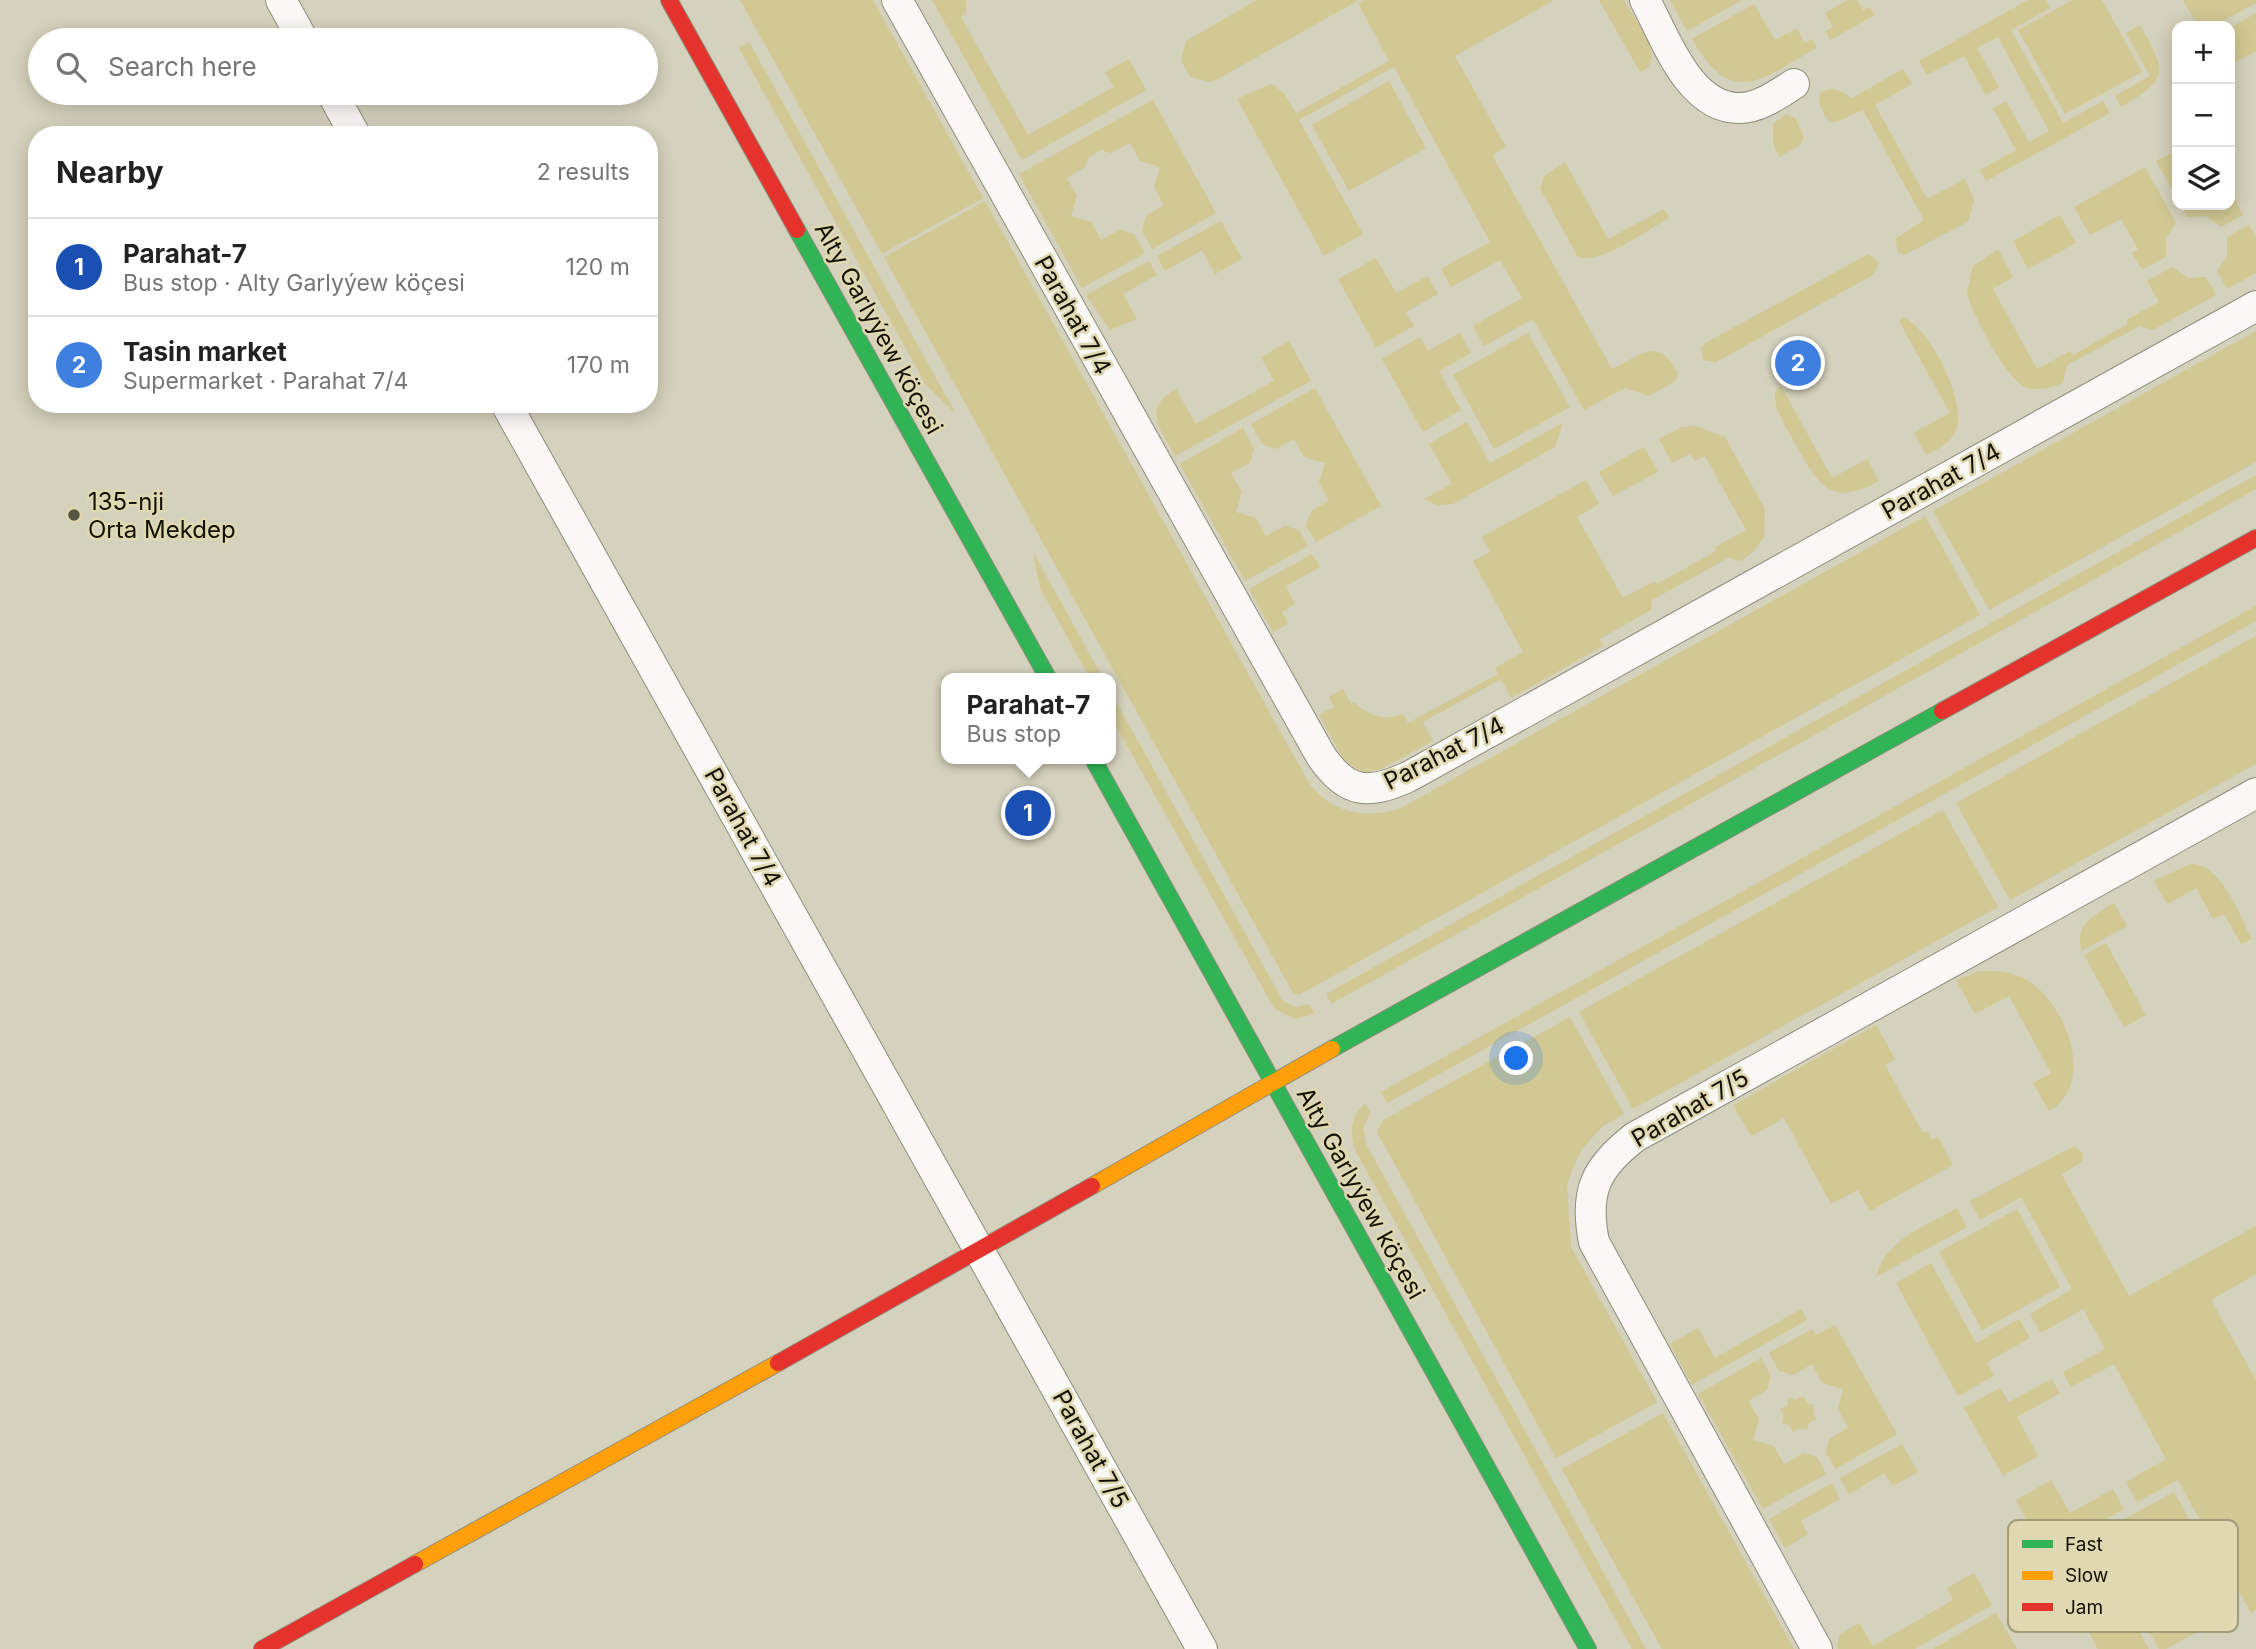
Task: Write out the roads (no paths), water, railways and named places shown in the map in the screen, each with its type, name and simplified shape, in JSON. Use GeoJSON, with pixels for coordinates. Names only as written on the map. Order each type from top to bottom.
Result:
{"type":"FeatureCollection","features":[{"type":"Feature","properties":{"kind":"street"},"geometry":{"type":"LineString","coordinates":[[281,0],[296,28]]}},
{"type":"Feature","properties":{"kind":"street","name":"Alty Garlyýew köçesi"},"geometry":{"type":"LineString","coordinates":[[669,0],[1045,673]]}},
{"type":"Feature","properties":{"kind":"street","name":"Parahat 7/4"},"geometry":{"type":"LineString","coordinates":[[897,0],[1321,756],[1335,774],[1357,788],[1381,787],[1408,777],[2256,306]]}},
{"type":"Feature","properties":{"kind":"street"},"geometry":{"type":"LineString","coordinates":[[1645,0],[1684,70],[1699,91],[1712,102],[1742,108],[1760,103],[1794,84]]}},
{"type":"Feature","properties":{"kind":"street"},"geometry":{"type":"LineString","coordinates":[[339,105],[350,126]]}},
{"type":"Feature","properties":{"kind":"street","name":"Parahat 7/4"},"geometry":{"type":"LineString","coordinates":[[511,413],[981,1250]]}},
{"type":"Feature","properties":{"kind":"street"},"geometry":{"type":"LineString","coordinates":[[262,1649],[981,1250],[1273,1081],[2256,538]]}},
{"type":"Feature","properties":{"kind":"street","name":"Alty Garlyýew köçesi"},"geometry":{"type":"LineString","coordinates":[[1096,764],[1588,1649]]}},
{"type":"Feature","properties":{"kind":"street","name":"Parahat 7/5"},"geometry":{"type":"LineString","coordinates":[[1817,1649],[1594,1242],[1590,1198],[1598,1175],[1614,1153],[1635,1137],[2256,793]]}},
{"type":"Feature","properties":{"kind":"street","name":"Parahat 7/5"},"geometry":{"type":"LineString","coordinates":[[981,1250],[1202,1649]]}},
{"type":"Feature","properties":{"kind":"place","name":"Tasin market"},"geometry":{"type":"Point","coordinates":[1798,363]}},
{"type":"Feature","properties":{"kind":"place","name":"135-nji Orta Mekdep"},"geometry":{"type":"Point","coordinates":[74,515]}},
{"type":"Feature","properties":{"kind":"place","name":"Parahat-7"},"geometry":{"type":"Point","coordinates":[1028,813]}}]}
